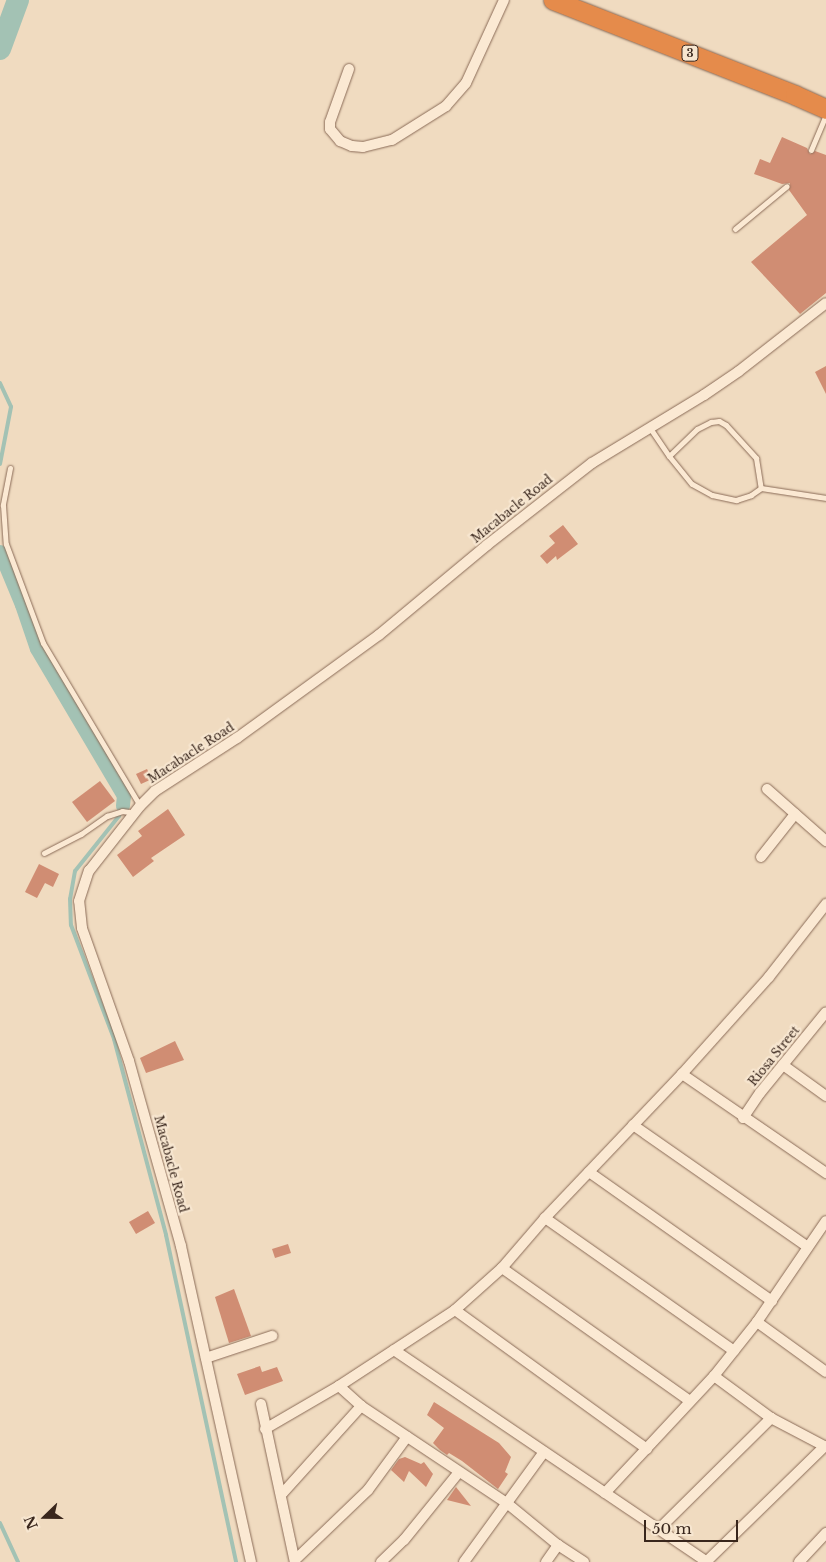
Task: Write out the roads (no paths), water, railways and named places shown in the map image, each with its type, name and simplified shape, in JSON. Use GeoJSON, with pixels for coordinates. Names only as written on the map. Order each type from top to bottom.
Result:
{"type":"FeatureCollection","features":[{"type":"Feature","properties":{"kind":"highway","name":"3"},"geometry":{"type":"LineString","coordinates":[[553,0],[826,109]]}},
{"type":"Feature","properties":{"kind":"highway","name":"3"},"geometry":{"type":"LineString","coordinates":[[586,0],[722,51],[826,94]]}},
{"type":"Feature","properties":{"kind":"street"},"geometry":{"type":"LineString","coordinates":[[349,69],[330,122],[330,129],[340,141],[352,146],[370,146],[392,140],[446,106],[466,83],[504,0]]}},
{"type":"Feature","properties":{"kind":"street","name":"Macabacle Road"},"geometry":{"type":"LineString","coordinates":[[251,1562],[181,1246],[130,1061],[82,928],[79,901],[89,871],[140,806],[155,791],[237,738],[326,675],[379,635],[554,491],[622,443],[704,396],[760,357],[826,303]]}},
{"type":"Feature","properties":{"kind":"street"},"geometry":{"type":"LineString","coordinates":[[767,789],[826,841]]}},
{"type":"Feature","properties":{"kind":"street"},"geometry":{"type":"LineString","coordinates":[[761,856],[795,814]]}},
{"type":"Feature","properties":{"kind":"street"},"geometry":{"type":"LineString","coordinates":[[265,1429],[339,1386],[455,1310],[502,1268],[545,1218],[682,1074],[769,977],[826,904]]}},
{"type":"Feature","properties":{"kind":"street","name":"Riosa Street"},"geometry":{"type":"LineString","coordinates":[[743,1118],[783,1065],[824,1017]]}},
{"type":"Feature","properties":{"kind":"street"},"geometry":{"type":"LineString","coordinates":[[783,1065],[826,1096]]}},
{"type":"Feature","properties":{"kind":"street"},"geometry":{"type":"LineString","coordinates":[[682,1074],[743,1118],[826,1173]]}},
{"type":"Feature","properties":{"kind":"street"},"geometry":{"type":"LineString","coordinates":[[633,1125],[808,1247]]}},
{"type":"Feature","properties":{"kind":"street"},"geometry":{"type":"LineString","coordinates":[[589,1172],[772,1300]]}},
{"type":"Feature","properties":{"kind":"street"},"geometry":{"type":"LineString","coordinates":[[545,1218],[734,1351]]}},
{"type":"Feature","properties":{"kind":"street"},"geometry":{"type":"LineString","coordinates":[[605,1493],[714,1376],[757,1322],[826,1222]]}},
{"type":"Feature","properties":{"kind":"street"},"geometry":{"type":"LineString","coordinates":[[502,1268],[690,1401]]}},
{"type":"Feature","properties":{"kind":"street"},"geometry":{"type":"LineString","coordinates":[[455,1310],[646,1448]]}},
{"type":"Feature","properties":{"kind":"street"},"geometry":{"type":"LineString","coordinates":[[757,1322],[826,1372]]}},
{"type":"Feature","properties":{"kind":"street"},"geometry":{"type":"LineString","coordinates":[[206,1358],[272,1336]]}},
{"type":"Feature","properties":{"kind":"street"},"geometry":{"type":"LineString","coordinates":[[394,1350],[707,1562],[825,1447],[771,1418],[714,1376]]}},
{"type":"Feature","properties":{"kind":"street"},"geometry":{"type":"LineString","coordinates":[[339,1386],[362,1406],[508,1504],[558,1545],[584,1562]]}},
{"type":"Feature","properties":{"kind":"street"},"geometry":{"type":"LineString","coordinates":[[261,1404],[295,1561]]}},
{"type":"Feature","properties":{"kind":"street"},"geometry":{"type":"LineString","coordinates":[[281,1496],[362,1406]]}},
{"type":"Feature","properties":{"kind":"street"},"geometry":{"type":"LineString","coordinates":[[659,1529],[771,1418]]}},
{"type":"Feature","properties":{"kind":"street"},"geometry":{"type":"LineString","coordinates":[[295,1561],[368,1490],[407,1437]]}},
{"type":"Feature","properties":{"kind":"street"},"geometry":{"type":"LineString","coordinates":[[464,1562],[544,1452]]}},
{"type":"Feature","properties":{"kind":"street"},"geometry":{"type":"LineString","coordinates":[[381,1562],[404,1540],[459,1472]]}},
{"type":"Feature","properties":{"kind":"street"},"geometry":{"type":"LineString","coordinates":[[799,1562],[826,1532]]}},
{"type":"Feature","properties":{"kind":"street"},"geometry":{"type":"LineString","coordinates":[[546,1562],[558,1545]]}},
{"type":"Feature","properties":{"kind":"lane"},"geometry":{"type":"LineString","coordinates":[[812,150],[826,114]]}},
{"type":"Feature","properties":{"kind":"lane"},"geometry":{"type":"LineString","coordinates":[[735,229],[786,186]]}},
{"type":"Feature","properties":{"kind":"lane"},"geometry":{"type":"LineString","coordinates":[[669,456],[697,429],[711,422],[719,421],[726,425],[756,458],[761,488]]}},
{"type":"Feature","properties":{"kind":"lane"},"geometry":{"type":"LineString","coordinates":[[650,427],[669,456],[692,484],[712,496],[736,500],[751,495],[761,488],[826,498]]}},
{"type":"Feature","properties":{"kind":"lane"},"geometry":{"type":"LineString","coordinates":[[10,468],[3,505],[6,544],[43,643],[140,806]]}},
{"type":"Feature","properties":{"kind":"lane"},"geometry":{"type":"LineString","coordinates":[[44,853],[82,834],[107,816],[122,811],[129,812],[132,816]]}},
{"type":"Feature","properties":{"kind":"waterway"},"geometry":{"type":"LineString","coordinates":[[0,49],[18,0]]}},
{"type":"Feature","properties":{"kind":"waterway"},"geometry":{"type":"LineString","coordinates":[[0,383],[11,407],[0,464]]}},
{"type":"Feature","properties":{"kind":"waterway"},"geometry":{"type":"LineString","coordinates":[[0,552],[22,605],[37,649],[124,796],[123,806]]}},
{"type":"Feature","properties":{"kind":"waterway"},"geometry":{"type":"LineString","coordinates":[[22,605],[37,649]]}},
{"type":"Feature","properties":{"kind":"waterway"},"geometry":{"type":"LineString","coordinates":[[123,806],[119,816],[75,871],[70,899],[71,925],[114,1039],[166,1235],[236,1562]]}},
{"type":"Feature","properties":{"kind":"waterway"},"geometry":{"type":"LineString","coordinates":[[0,1523],[18,1562]]}}]}
